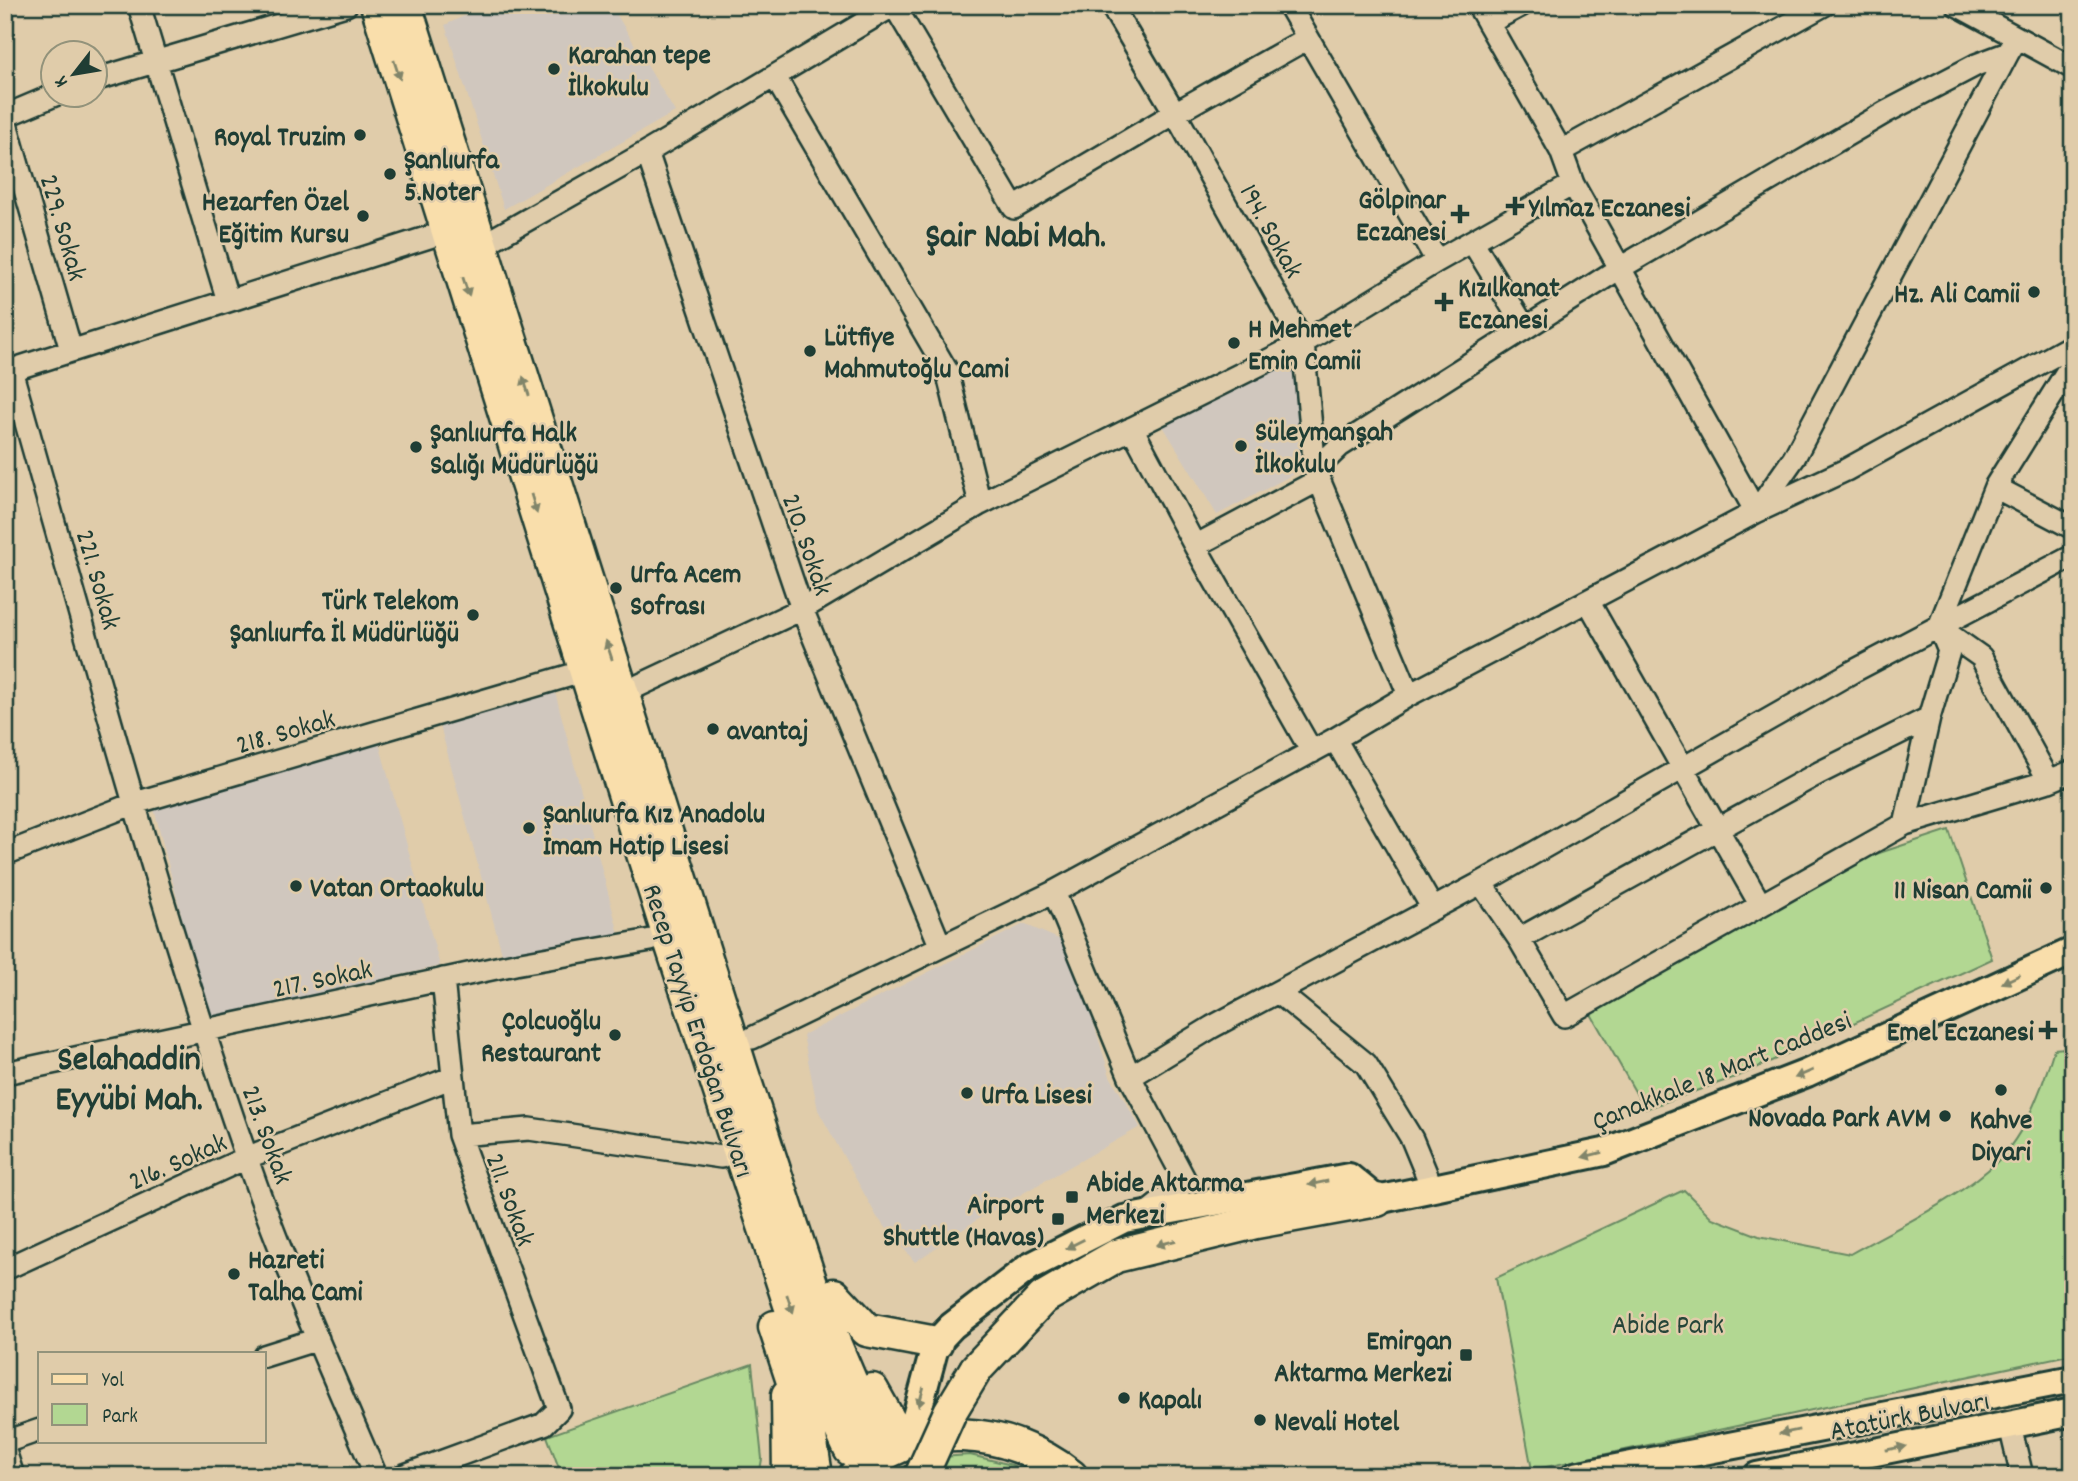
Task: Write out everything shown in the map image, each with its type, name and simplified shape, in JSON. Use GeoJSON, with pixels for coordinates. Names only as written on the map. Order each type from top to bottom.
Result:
{"type":"FeatureCollection","features":[{"type":"Feature","properties":{"kind":"highway","name":"Recep Tayyip Erdoğan Bulvarı"},"geometry":{"type":"LineString","coordinates":[[377,5],[584,671],[807,1356],[859,1453]]}},
{"type":"Feature","properties":{"kind":"highway","name":"Recep Tayyip Erdoğan Bulvarı"},"geometry":{"type":"LineString","coordinates":[[405,5],[818,1305],[859,1453]]}},
{"type":"Feature","properties":{"kind":"highway"},"geometry":{"type":"LineString","coordinates":[[627,706],[664,764],[834,1295],[865,1379],[890,1422],[909,1443]]}},
{"type":"Feature","properties":{"kind":"highway"},"geometry":{"type":"LineString","coordinates":[[607,740],[603,780],[651,940],[809,1430],[816,1476]]}},
{"type":"Feature","properties":{"kind":"highway"},"geometry":{"type":"LineString","coordinates":[[921,1476],[950,1412],[976,1369],[1043,1298],[1116,1256],[1256,1222],[1377,1200]]}},
{"type":"Feature","properties":{"kind":"highway"},"geometry":{"type":"LineString","coordinates":[[834,1295],[867,1330],[936,1343]]}},
{"type":"Feature","properties":{"kind":"highway"},"geometry":{"type":"LineString","coordinates":[[788,1366],[789,1476]]}},
{"type":"Feature","properties":{"kind":"highway"},"geometry":{"type":"LineString","coordinates":[[859,1453],[868,1464],[909,1443],[942,1435],[977,1434],[1042,1455],[1071,1475]]}},
{"type":"Feature","properties":{"kind":"main road","name":"Çanakkale 18 Mart Caddesi"},"geometry":{"type":"LineString","coordinates":[[1377,1200],[1604,1152],[1807,1073],[2073,951]]}},
{"type":"Feature","properties":{"kind":"main road"},"geometry":{"type":"LineString","coordinates":[[909,1443],[936,1343],[952,1326],[1029,1267],[1124,1219],[1349,1177],[1377,1200]]}},
{"type":"Feature","properties":{"kind":"main road"},"geometry":{"type":"LineString","coordinates":[[1575,1476],[2073,1380]]}},
{"type":"Feature","properties":{"kind":"main road","name":"Atatürk Bulvarı"},"geometry":{"type":"LineString","coordinates":[[1757,1476],[2073,1412]]}},
{"type":"Feature","properties":{"kind":"street"},"geometry":{"type":"LineString","coordinates":[[139,5],[228,301]]}},
{"type":"Feature","properties":{"kind":"street"},"geometry":{"type":"LineString","coordinates":[[108,76],[346,5]]}},
{"type":"Feature","properties":{"kind":"street"},"geometry":{"type":"LineString","coordinates":[[481,246],[647,152],[894,5],[1014,208],[1308,38]]}},
{"type":"Feature","properties":{"kind":"street","name":"194. Sokak"},"geometry":{"type":"LineString","coordinates":[[1111,5],[1175,113],[1303,342],[1317,475],[1409,695]]}},
{"type":"Feature","properties":{"kind":"street"},"geometry":{"type":"LineString","coordinates":[[1289,5],[1437,261]]}},
{"type":"Feature","properties":{"kind":"street"},"geometry":{"type":"LineString","coordinates":[[1522,5],[1483,14],[1561,151],[1573,184],[1756,512]]}},
{"type":"Feature","properties":{"kind":"street"},"geometry":{"type":"LineString","coordinates":[[1561,151],[1824,5]]}},
{"type":"Feature","properties":{"kind":"street"},"geometry":{"type":"LineString","coordinates":[[1957,5],[2012,46],[2073,68]]}},
{"type":"Feature","properties":{"kind":"street"},"geometry":{"type":"LineString","coordinates":[[1195,546],[1317,475],[1340,446],[1620,268],[1886,112],[2012,46]]}},
{"type":"Feature","properties":{"kind":"street"},"geometry":{"type":"LineString","coordinates":[[1756,512],[1794,458],[2012,46]]}},
{"type":"Feature","properties":{"kind":"street"},"geometry":{"type":"LineString","coordinates":[[775,77],[947,371],[979,504]]}},
{"type":"Feature","properties":{"kind":"street"},"geometry":{"type":"LineString","coordinates":[[5,118],[38,103]]}},
{"type":"Feature","properties":{"kind":"street","name":"229. Sokak"},"geometry":{"type":"LineString","coordinates":[[5,118],[71,350]]}},
{"type":"Feature","properties":{"kind":"street","name":"210. Sokak"},"geometry":{"type":"LineString","coordinates":[[647,152],[802,609],[940,945]]}},
{"type":"Feature","properties":{"kind":"street"},"geometry":{"type":"LineString","coordinates":[[627,706],[802,609],[979,504],[1303,342],[1437,261],[1573,184]]}},
{"type":"Feature","properties":{"kind":"street"},"geometry":{"type":"LineString","coordinates":[[8,371],[448,231]]}},
{"type":"Feature","properties":{"kind":"street"},"geometry":{"type":"LineString","coordinates":[[1472,241],[1525,327]]}},
{"type":"Feature","properties":{"kind":"street"},"geometry":{"type":"LineString","coordinates":[[752,1038],[1054,892],[1335,740],[1409,695],[1756,512],[1846,470],[2073,345]]}},
{"type":"Feature","properties":{"kind":"street"},"geometry":{"type":"LineString","coordinates":[[1905,824],[1929,718],[1949,651],[1938,627],[1995,487],[2073,362]]}},
{"type":"Feature","properties":{"kind":"street","name":"221. Sokak"},"geometry":{"type":"LineString","coordinates":[[8,371],[135,803]]}},
{"type":"Feature","properties":{"kind":"street"},"geometry":{"type":"LineString","coordinates":[[1132,428],[1195,546],[1312,752]]}},
{"type":"Feature","properties":{"kind":"street"},"geometry":{"type":"LineString","coordinates":[[1995,487],[2073,528]]}},
{"type":"Feature","properties":{"kind":"street"},"geometry":{"type":"LineString","coordinates":[[1130,1077],[1212,1027],[1481,883],[1682,766],[2073,556]]}},
{"type":"Feature","properties":{"kind":"street"},"geometry":{"type":"LineString","coordinates":[[1588,601],[1760,904]]}},
{"type":"Feature","properties":{"kind":"street"},"geometry":{"type":"LineString","coordinates":[[1938,627],[1982,657],[2049,781]]}},
{"type":"Feature","properties":{"kind":"street","name":"218. Sokak"},"geometry":{"type":"LineString","coordinates":[[5,854],[135,803],[584,671]]}},
{"type":"Feature","properties":{"kind":"street"},"geometry":{"type":"LineString","coordinates":[[1519,939],[1819,773],[1929,718]]}},
{"type":"Feature","properties":{"kind":"street"},"geometry":{"type":"LineString","coordinates":[[1335,740],[1433,909]]}},
{"type":"Feature","properties":{"kind":"street"},"geometry":{"type":"LineString","coordinates":[[1481,883],[1519,939],[1564,1016],[1905,824],[2049,781],[2073,771]]}},
{"type":"Feature","properties":{"kind":"street","name":"213. Sokak"},"geometry":{"type":"LineString","coordinates":[[135,803],[246,1158],[376,1476]]}},
{"type":"Feature","properties":{"kind":"street"},"geometry":{"type":"LineString","coordinates":[[1054,892],[1130,1077],[1186,1182],[1145,1216]]}},
{"type":"Feature","properties":{"kind":"street","name":"217. Sokak"},"geometry":{"type":"LineString","coordinates":[[5,1072],[443,979],[651,940]]}},
{"type":"Feature","properties":{"kind":"street","name":"211. Sokak"},"geometry":{"type":"LineString","coordinates":[[402,1476],[544,1424],[559,1409],[459,1135],[443,979]]}},
{"type":"Feature","properties":{"kind":"street"},"geometry":{"type":"LineString","coordinates":[[1279,993],[1366,1064],[1412,1139],[1433,1190]]}},
{"type":"Feature","properties":{"kind":"street","name":"216. Sokak"},"geometry":{"type":"LineString","coordinates":[[5,1269],[246,1158],[453,1077]]}},
{"type":"Feature","properties":{"kind":"street"},"geometry":{"type":"LineString","coordinates":[[459,1135],[529,1129],[721,1157]]}},
{"type":"Feature","properties":{"kind":"street"},"geometry":{"type":"LineString","coordinates":[[266,1355],[318,1339]]}},
{"type":"Feature","properties":{"kind":"street"},"geometry":{"type":"LineString","coordinates":[[2010,1426],[2022,1476]]}},
{"type":"Feature","properties":{"kind":"street"},"geometry":{"type":"LineString","coordinates":[[5,1442],[38,1431]]}},
{"type":"Feature","properties":{"kind":"street"},"geometry":{"type":"LineString","coordinates":[[5,1451],[13,1476]]}},
{"type":"Feature","properties":{"kind":"shaded area","name":"Karahan tepe İlkokulu"},"geometry":{"type":"Polygon","coordinates":[[[488,5],[611,5],[675,112],[504,209],[445,25],[488,5]]]}},
{"type":"Feature","properties":{"kind":"shaded area","name":"Süleymanşah İlkokulu"},"geometry":{"type":"Polygon","coordinates":[[[1294,357],[1307,467],[1217,515],[1163,426],[1294,357]]]}},
{"type":"Feature","properties":{"kind":"shaded area","name":"Şanlıurfa Kız Anadolu İmam Hatip Lisesi"},"geometry":{"type":"Polygon","coordinates":[[[554,688],[619,934],[503,957],[439,722],[554,688]]]}},
{"type":"Feature","properties":{"kind":"shaded area","name":"Vatan Ortaokulu"},"geometry":{"type":"Polygon","coordinates":[[[378,739],[440,966],[208,1019],[153,805],[378,739]]]}},
{"type":"Feature","properties":{"kind":"shaded area","name":"Urfa Lisesi"},"geometry":{"type":"Polygon","coordinates":[[[1024,924],[1061,940],[1087,1002],[1110,1076],[1140,1127],[981,1217],[915,1262],[877,1217],[818,1110],[803,1035],[1024,924]]]}},
{"type":"Feature","properties":{"kind":"green space"},"geometry":{"type":"Polygon","coordinates":[[[1949,830],[1992,959],[1741,1075],[1645,1109],[1587,1007],[1858,860],[1949,830]]]}},
{"type":"Feature","properties":{"kind":"green space","name":"Abide Park"},"geometry":{"type":"Polygon","coordinates":[[[2065,1048],[2073,1077],[2073,1354],[1532,1470],[1496,1278],[1684,1190],[1712,1218],[1759,1236],[1850,1254],[1956,1194],[1988,1170],[2021,1130],[2043,1082],[2054,1049],[2065,1048]]]}},
{"type":"Feature","properties":{"kind":"green space"},"geometry":{"type":"Polygon","coordinates":[[[752,1364],[762,1459],[759,1476],[562,1476],[547,1436],[752,1364]]]}},
{"type":"Feature","properties":{"kind":"green space"},"geometry":{"type":"Polygon","coordinates":[[[970,1455],[1012,1465],[1032,1476],[881,1476],[926,1458],[970,1455]]]}},
{"type":"Feature","properties":{"kind":"tunnel"},"geometry":{"type":"LineString","coordinates":[[873,1434],[897,1476]]}},
{"type":"Feature","properties":{"kind":"place","name":"Karahan tepe İlkokulu"},"geometry":{"type":"Point","coordinates":[554,69]}},
{"type":"Feature","properties":{"kind":"place","name":"Royal Truzim"},"geometry":{"type":"Point","coordinates":[360,135]}},
{"type":"Feature","properties":{"kind":"place","name":"Şanlıurfa 5.Noter"},"geometry":{"type":"Point","coordinates":[390,174]}},
{"type":"Feature","properties":{"kind":"place","name":"Yılmaz Eczanesi"},"geometry":{"type":"Point","coordinates":[1515,206]}},
{"type":"Feature","properties":{"kind":"place","name":"Gölpınar Eczanesi"},"geometry":{"type":"Point","coordinates":[1460,214]}},
{"type":"Feature","properties":{"kind":"place","name":"Hezarfen Özel Eğitim Kursu"},"geometry":{"type":"Point","coordinates":[363,216]}},
{"type":"Feature","properties":{"kind":"place","name":"Hz. Ali Camii"},"geometry":{"type":"Point","coordinates":[2034,292]}},
{"type":"Feature","properties":{"kind":"place","name":"Kızılkanat Eczanesi"},"geometry":{"type":"Point","coordinates":[1444,302]}},
{"type":"Feature","properties":{"kind":"place","name":"H Mehmet Emin Camii"},"geometry":{"type":"Point","coordinates":[1234,343]}},
{"type":"Feature","properties":{"kind":"place","name":"Lütfiye Mahmutoğlu Cami"},"geometry":{"type":"Point","coordinates":[810,351]}},
{"type":"Feature","properties":{"kind":"place","name":"Süleymanşah İlkokulu"},"geometry":{"type":"Point","coordinates":[1241,446]}},
{"type":"Feature","properties":{"kind":"place","name":"Şanlıurfa Halk Salığı Müdürlüğü"},"geometry":{"type":"Point","coordinates":[416,447]}},
{"type":"Feature","properties":{"kind":"place","name":"Urfa Acem Sofrası"},"geometry":{"type":"Point","coordinates":[616,588]}},
{"type":"Feature","properties":{"kind":"place","name":"Türk Telekom Şanlıurfa İl Müdürlüğü"},"geometry":{"type":"Point","coordinates":[473,615]}},
{"type":"Feature","properties":{"kind":"place","name":"avantaj"},"geometry":{"type":"Point","coordinates":[713,729]}},
{"type":"Feature","properties":{"kind":"place","name":"Şanlıurfa Kız Anadolu İmam Hatip Lisesi"},"geometry":{"type":"Point","coordinates":[529,828]}},
{"type":"Feature","properties":{"kind":"place","name":"Vatan Ortaokulu"},"geometry":{"type":"Point","coordinates":[296,886]}},
{"type":"Feature","properties":{"kind":"place","name":"11 Nisan Camii"},"geometry":{"type":"Point","coordinates":[2046,888]}},
{"type":"Feature","properties":{"kind":"place","name":"Emel Eczanesi"},"geometry":{"type":"Point","coordinates":[2048,1030]}},
{"type":"Feature","properties":{"kind":"place","name":"Çolcuoğlu Restaurant"},"geometry":{"type":"Point","coordinates":[615,1035]}},
{"type":"Feature","properties":{"kind":"place","name":"Kahve Diyari"},"geometry":{"type":"Point","coordinates":[2001,1090]}},
{"type":"Feature","properties":{"kind":"place","name":"Urfa Lisesi"},"geometry":{"type":"Point","coordinates":[967,1093]}},
{"type":"Feature","properties":{"kind":"place","name":"Novada Park AVM"},"geometry":{"type":"Point","coordinates":[1945,1116]}},
{"type":"Feature","properties":{"kind":"place","name":"Abide Aktarma Merkezi"},"geometry":{"type":"Point","coordinates":[1072,1197]}},
{"type":"Feature","properties":{"kind":"place","name":"Airport Shuttle (Havas)"},"geometry":{"type":"Point","coordinates":[1058,1219]}},
{"type":"Feature","properties":{"kind":"place","name":"Hazreti Talha Cami"},"geometry":{"type":"Point","coordinates":[234,1274]}},
{"type":"Feature","properties":{"kind":"place","name":"Emirgan Aktarma Merkezi"},"geometry":{"type":"Point","coordinates":[1466,1355]}},
{"type":"Feature","properties":{"kind":"place","name":"Kapalı"},"geometry":{"type":"Point","coordinates":[1124,1398]}},
{"type":"Feature","properties":{"kind":"place","name":"Nevali Hotel"},"geometry":{"type":"Point","coordinates":[1260,1420]}},
{"type":"Feature","properties":{"kind":"district","name":"Şair Nabi Mah."},"geometry":{"type":"Point","coordinates":[1016,234]}},
{"type":"Feature","properties":{"kind":"district","name":"Selahaddin Eyyübi Mah."},"geometry":{"type":"Point","coordinates":[129,1077]}}]}
